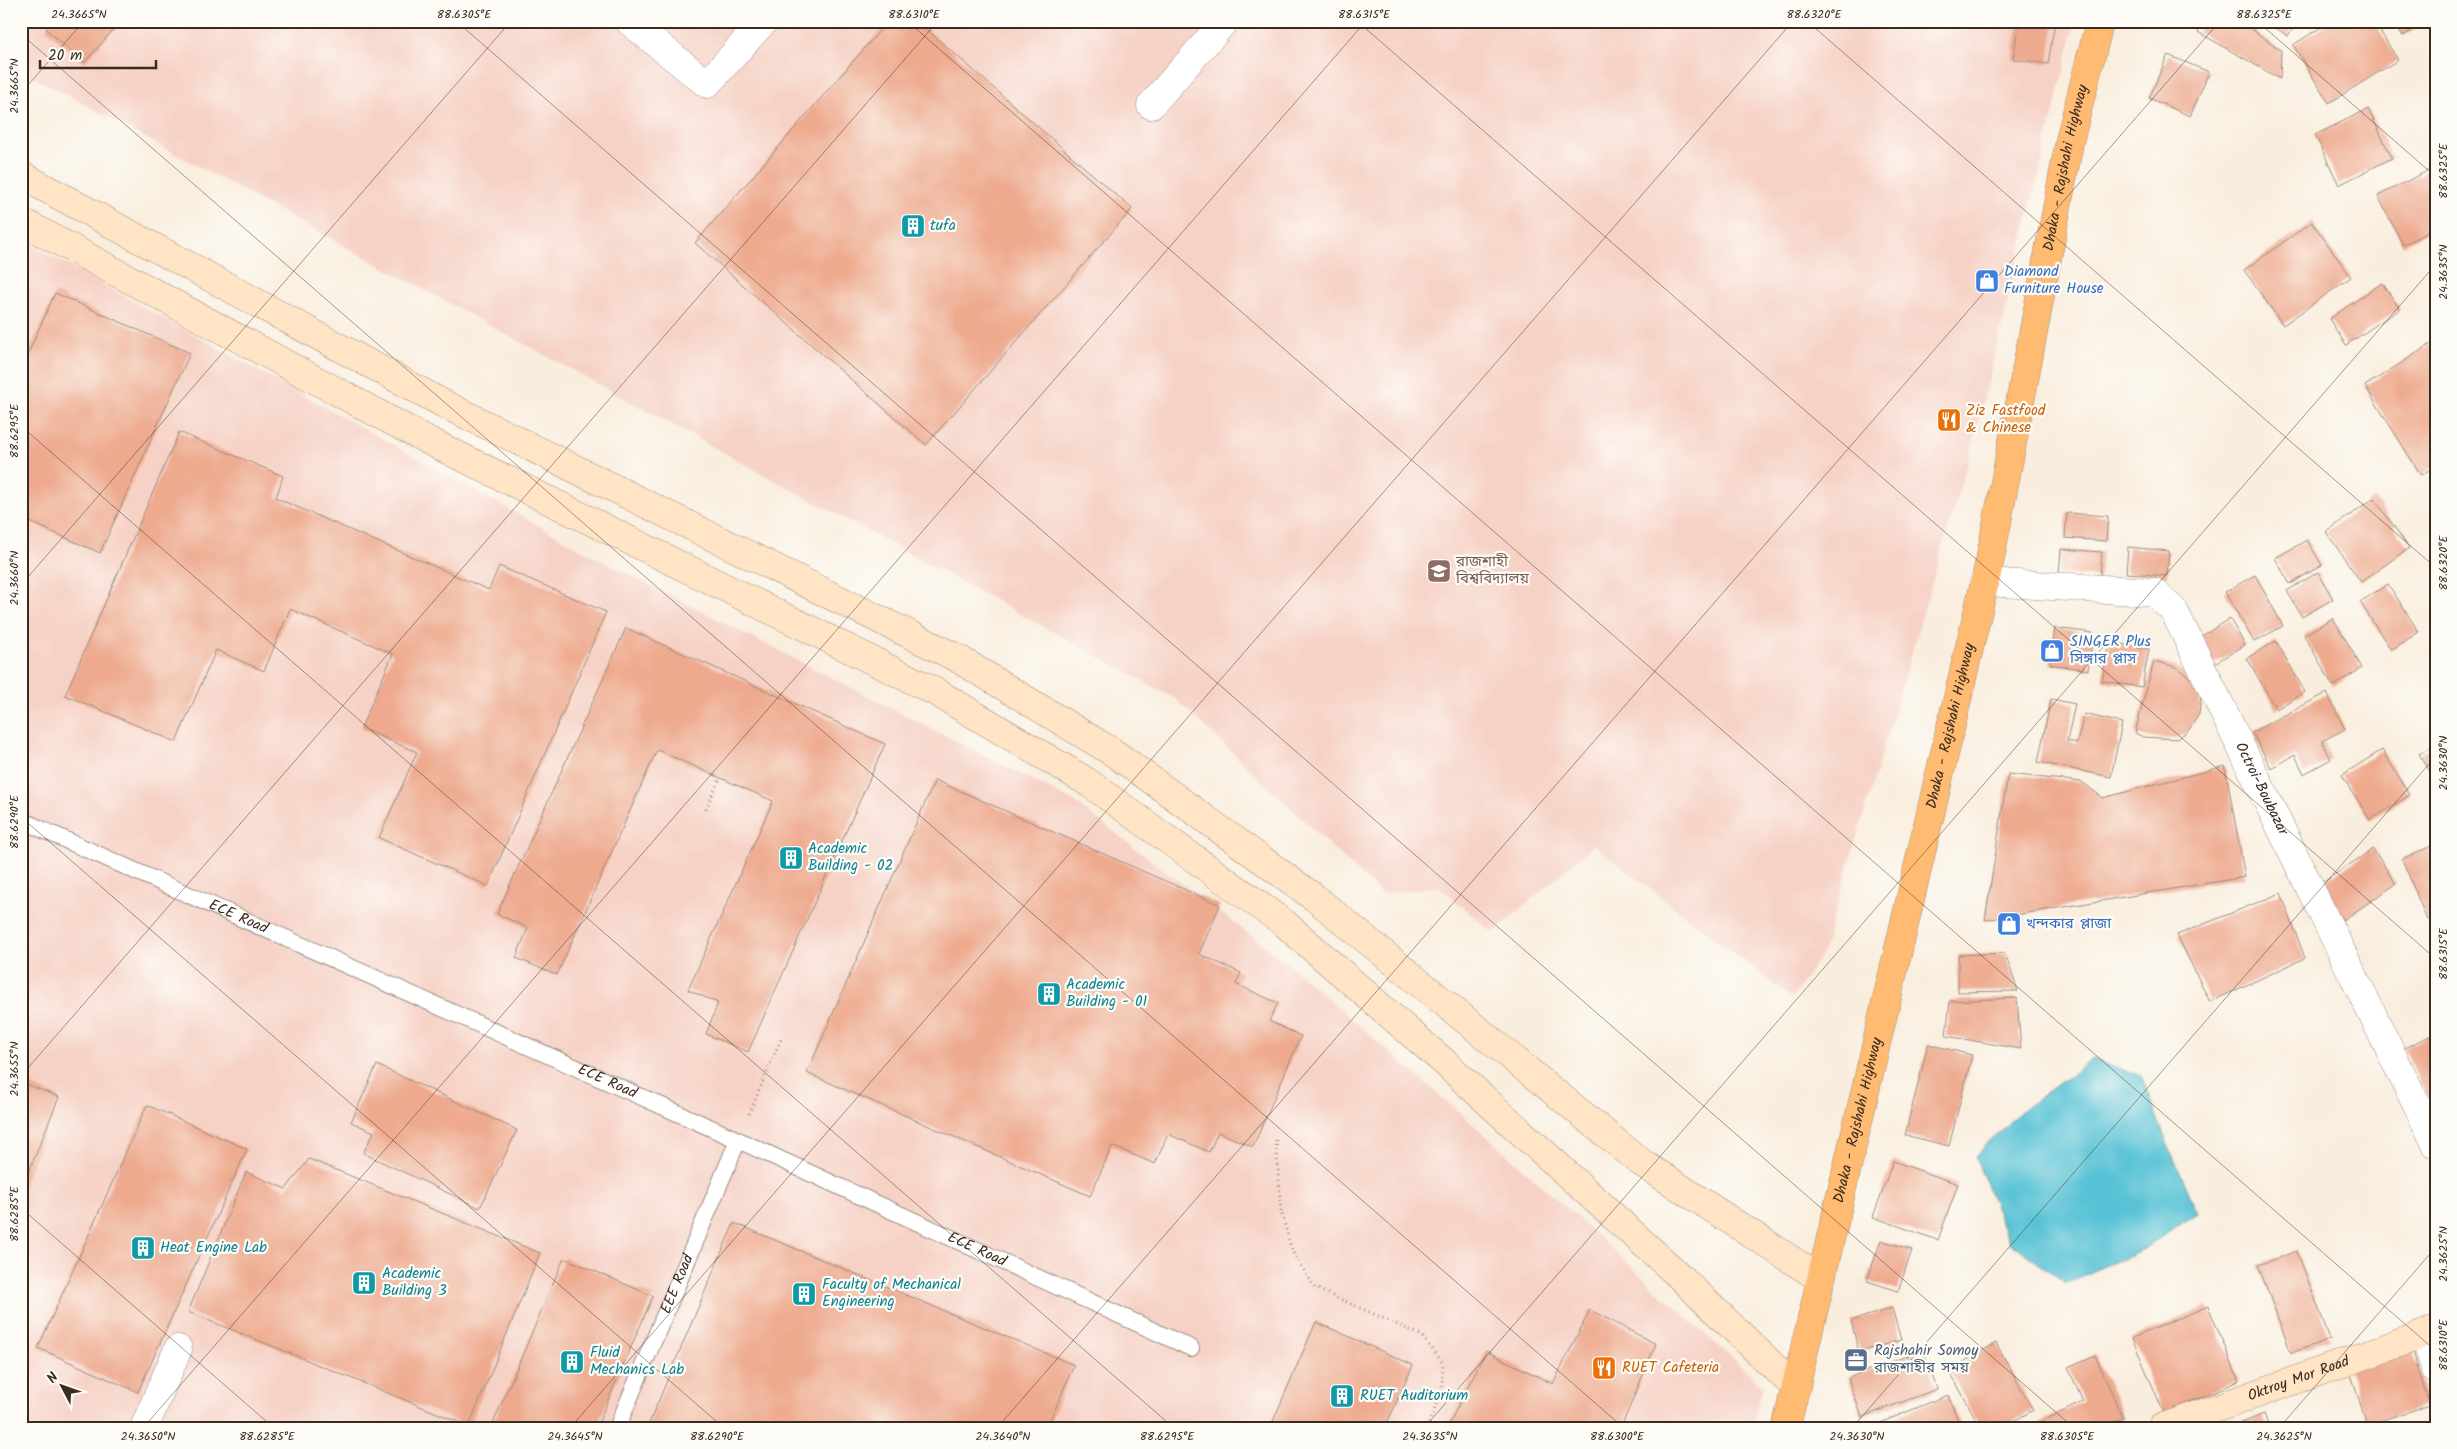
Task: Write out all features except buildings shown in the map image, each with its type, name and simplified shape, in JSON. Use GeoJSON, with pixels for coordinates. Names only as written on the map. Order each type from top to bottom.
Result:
{"type":"FeatureCollection","features":[{"type":"Feature","properties":{"kind":"highway","name":"Dhaka - Rajshahi Highway"},"geometry":{"type":"LineString","coordinates":[[1786,1428],[1984,582],[2070,139],[2100,21]]}},
{"type":"Feature","properties":{"kind":"main road"},"geometry":{"type":"LineString","coordinates":[[21,176],[444,404],[957,658],[1114,753],[1315,898],[1642,1163],[1821,1279]]}},
{"type":"Feature","properties":{"kind":"main road"},"geometry":{"type":"LineString","coordinates":[[21,221],[425,439],[936,692],[1086,781],[1284,923],[1458,1075],[1676,1273],[1796,1388]]}},
{"type":"Feature","properties":{"kind":"main road","name":"Oktroy Mor Road"},"geometry":{"type":"LineString","coordinates":[[2161,1428],[2430,1332]]}},
{"type":"Feature","properties":{"kind":"street"},"geometry":{"type":"LineString","coordinates":[[629,21],[707,84],[764,21]]}},
{"type":"Feature","properties":{"kind":"street"},"geometry":{"type":"LineString","coordinates":[[1151,105],[1225,21]]}},
{"type":"Feature","properties":{"kind":"street","name":"Octroi-Boubazar"},"geometry":{"type":"LineString","coordinates":[[1984,582],[2154,592],[2174,611],[2436,1144]]}},
{"type":"Feature","properties":{"kind":"street"},"geometry":{"type":"LineString","coordinates":[[2430,1332],[2436,1370]]}},
{"type":"Feature","properties":{"kind":"street"},"geometry":{"type":"LineString","coordinates":[[144,1428],[178,1349]]}},
{"type":"Feature","properties":{"kind":"lane","name":"ECE Road"},"geometry":{"type":"LineString","coordinates":[[21,820],[738,1140],[1191,1348]]}},
{"type":"Feature","properties":{"kind":"lane","name":"EEE Road"},"geometry":{"type":"LineString","coordinates":[[616,1428],[738,1140]]}},
{"type":"Feature","properties":{"kind":"path"},"geometry":{"type":"LineString","coordinates":[[706,809],[720,778]]}},
{"type":"Feature","properties":{"kind":"path"},"geometry":{"type":"LineString","coordinates":[[738,1140],[781,1039]]}},
{"type":"Feature","properties":{"kind":"path"},"geometry":{"type":"LineString","coordinates":[[1276,1140],[1281,1211],[1287,1235],[1292,1251],[1315,1288],[1421,1336],[1443,1363],[1442,1390],[1427,1428]]}},
{"type":"Feature","properties":{"kind":"path"},"geometry":{"type":"LineString","coordinates":[[21,1261],[28,1245]]}},
{"type":"Feature","properties":{"kind":"shaded area","name":"রাজশাহী বিশ্ববিদ্যালয়"},"geometry":{"type":"Polygon","coordinates":[[[21,21],[2076,21],[1973,444],[1823,952],[1792,998],[1594,845],[1493,933],[1438,886],[1381,894],[1176,699],[21,70],[21,21]]]}},
{"type":"Feature","properties":{"kind":"shaded area"},"geometry":{"type":"Polygon","coordinates":[[[21,239],[599,559],[1073,801],[1287,963],[1490,1139],[1763,1386],[1752,1428],[21,1428],[21,239]]]}},
{"type":"Feature","properties":{"kind":"water"},"geometry":{"type":"Polygon","coordinates":[[[2093,1059],[2141,1076],[2167,1143],[2198,1213],[2140,1251],[2066,1283],[2009,1242],[1975,1157],[2019,1112],[2093,1059]]]}},
{"type":"Feature","properties":{"kind":"place","name":"tufa"},"geometry":{"type":"Point","coordinates":[913,226]}},
{"type":"Feature","properties":{"kind":"place","name":"Diamond Furniture House"},"geometry":{"type":"Point","coordinates":[1987,281]}},
{"type":"Feature","properties":{"kind":"place","name":"Ziz Fastfood & Chinese"},"geometry":{"type":"Point","coordinates":[1949,420]}},
{"type":"Feature","properties":{"kind":"place","name":"রাজশাহী বিশ্ববিদ্যালয়"},"geometry":{"type":"Point","coordinates":[1439,571]}},
{"type":"Feature","properties":{"kind":"place","name":"SINGER Plus সিঙ্গার প্লাস"},"geometry":{"type":"Point","coordinates":[2052,651]}},
{"type":"Feature","properties":{"kind":"place","name":"Academic Building - 02"},"geometry":{"type":"Point","coordinates":[791,858]}},
{"type":"Feature","properties":{"kind":"place","name":"খন্দকার প্লাজা"},"geometry":{"type":"Point","coordinates":[2009,924]}},
{"type":"Feature","properties":{"kind":"place","name":"Academic Building - 01"},"geometry":{"type":"Point","coordinates":[1049,994]}},
{"type":"Feature","properties":{"kind":"place","name":"Heat Engine Lab"},"geometry":{"type":"Point","coordinates":[143,1248]}},
{"type":"Feature","properties":{"kind":"place","name":"Academic Building 3"},"geometry":{"type":"Point","coordinates":[364,1283]}},
{"type":"Feature","properties":{"kind":"place","name":"Faculty of Mechanical Engineering"},"geometry":{"type":"Point","coordinates":[804,1294]}},
{"type":"Feature","properties":{"kind":"place","name":"Rajshahir Somoy রাজশাহীর সময়"},"geometry":{"type":"Point","coordinates":[1856,1360]}},
{"type":"Feature","properties":{"kind":"place","name":"Fluid Mechanics Lab"},"geometry":{"type":"Point","coordinates":[572,1362]}},
{"type":"Feature","properties":{"kind":"place","name":"RUET Cafeteria"},"geometry":{"type":"Point","coordinates":[1604,1368]}},
{"type":"Feature","properties":{"kind":"place","name":"RUET Auditorium"},"geometry":{"type":"Point","coordinates":[1342,1396]}}]}
